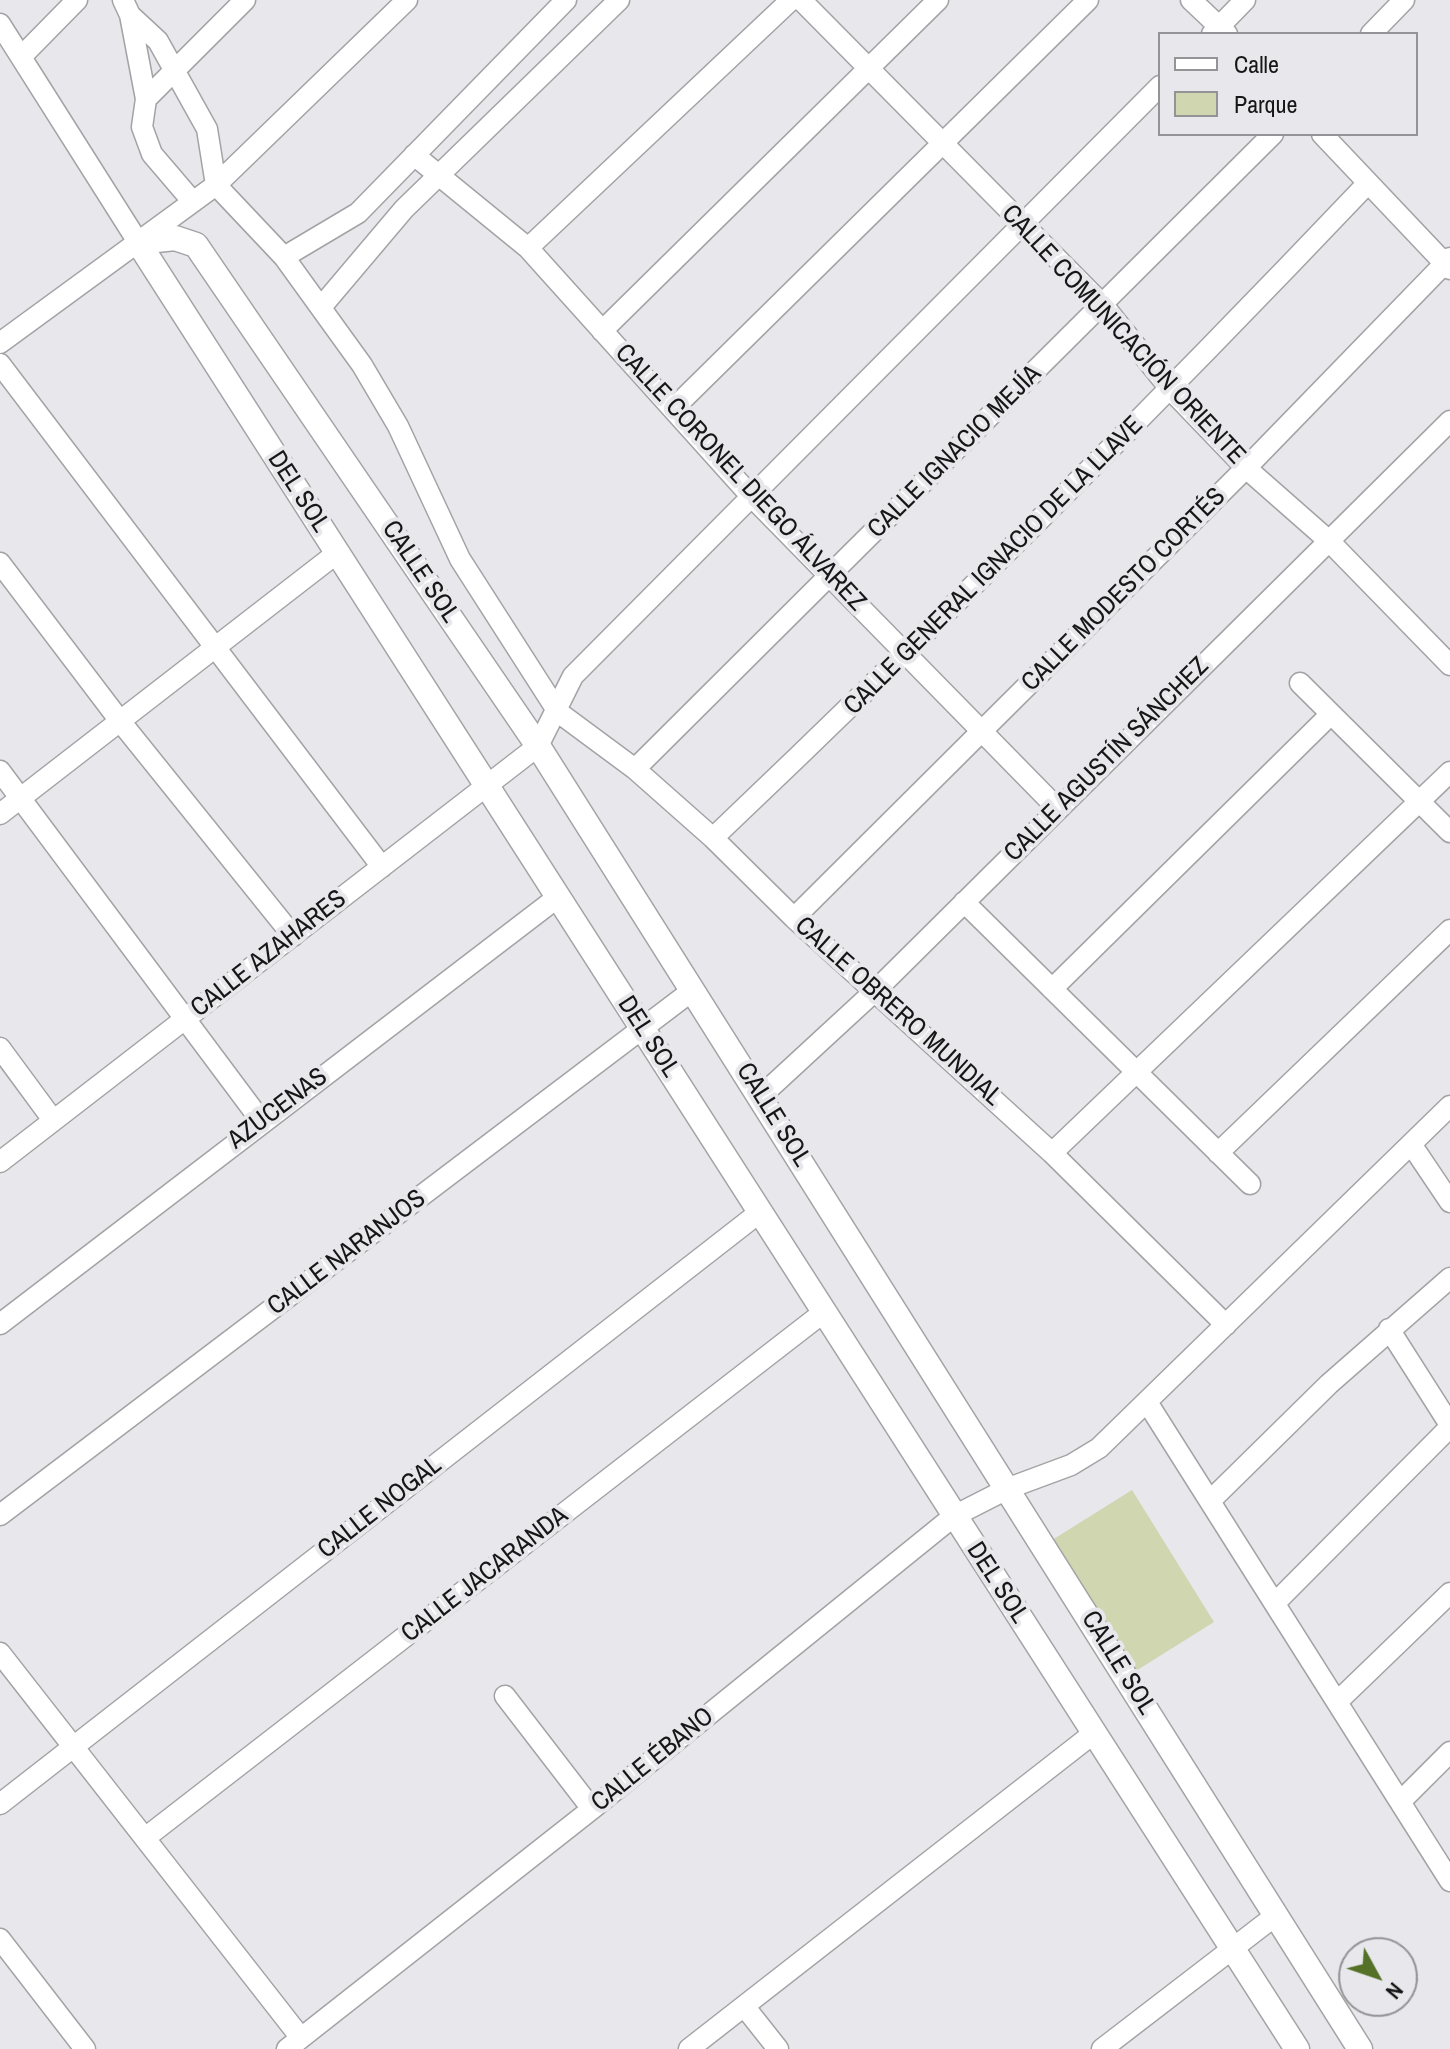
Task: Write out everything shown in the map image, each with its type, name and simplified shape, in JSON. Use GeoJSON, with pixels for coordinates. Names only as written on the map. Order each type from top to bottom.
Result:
{"type":"FeatureCollection","features":[{"type":"Feature","properties":{"kind":"street"},"geometry":{"type":"LineString","coordinates":[[21,57],[77,0]]}},
{"type":"Feature","properties":{"kind":"street"},"geometry":{"type":"LineString","coordinates":[[146,99],[245,0]]}},
{"type":"Feature","properties":{"kind":"street"},"geometry":{"type":"LineString","coordinates":[[0,343],[216,185],[407,0]]}},
{"type":"Feature","properties":{"kind":"street"},"geometry":{"type":"LineString","coordinates":[[284,257],[358,213],[566,0]]}},
{"type":"Feature","properties":{"kind":"street"},"geometry":{"type":"LineString","coordinates":[[322,306],[404,209],[619,0]]}},
{"type":"Feature","properties":{"kind":"street"},"geometry":{"type":"LineString","coordinates":[[528,248],[791,0]]}},
{"type":"Feature","properties":{"kind":"street","name":"CALLE COMUNICACIÓN ORIENTE"},"geometry":{"type":"LineString","coordinates":[[801,0],[1103,305],[1171,390],[1246,468],[1329,541],[1450,665]]}},
{"type":"Feature","properties":{"kind":"street"},"geometry":{"type":"LineString","coordinates":[[602,331],[938,0]]}},
{"type":"Feature","properties":{"kind":"street"},"geometry":{"type":"LineString","coordinates":[[673,409],[1088,0]]}},
{"type":"Feature","properties":{"kind":"street"},"geometry":{"type":"LineString","coordinates":[[1191,0],[1219,31],[1245,0]]}},
{"type":"Feature","properties":{"kind":"street"},"geometry":{"type":"LineString","coordinates":[[1373,32],[1404,0]]}},
{"type":"Feature","properties":{"kind":"street"},"geometry":{"type":"LineString","coordinates":[[126,8],[158,41],[207,129],[216,185],[284,257],[322,306],[398,426],[460,559],[558,712]]}},
{"type":"Feature","properties":{"kind":"street"},"geometry":{"type":"LineString","coordinates":[[126,8],[146,99],[142,127],[152,154],[193,202]]}},
{"type":"Feature","properties":{"kind":"street","name":"DEL SOL"},"geometry":{"type":"LineString","coordinates":[[0,24],[1297,2049]]}},
{"type":"Feature","properties":{"kind":"street"},"geometry":{"type":"LineString","coordinates":[[538,746],[558,712],[573,676],[1158,88]]}},
{"type":"Feature","properties":{"kind":"street","name":"CALLE IGNACIO MEJÍA"},"geometry":{"type":"LineString","coordinates":[[635,769],[1271,136]]}},
{"type":"Feature","properties":{"kind":"street"},"geometry":{"type":"LineString","coordinates":[[1324,136],[1448,263]]}},
{"type":"Feature","properties":{"kind":"street","name":"CALLE CORONEL DIEGO ÁLVAREZ"},"geometry":{"type":"LineString","coordinates":[[414,155],[528,248],[751,496],[1058,809]]}},
{"type":"Feature","properties":{"kind":"street","name":"CALLE GENERAL IGNACIO DE LA LLAVE"},"geometry":{"type":"LineString","coordinates":[[713,838],[907,654],[1171,390],[1368,183]]}},
{"type":"Feature","properties":{"kind":"street"},"geometry":{"type":"LineString","coordinates":[[358,213],[404,209]]}},
{"type":"Feature","properties":{"kind":"street","name":"CALLE SOL"},"geometry":{"type":"LineString","coordinates":[[138,242],[175,238],[196,245],[538,746],[1009,1488],[1360,2049]]}},
{"type":"Feature","properties":{"kind":"street","name":"CALLE MODESTO CORTÉS"},"geometry":{"type":"LineString","coordinates":[[794,918],[1448,263]]}},
{"type":"Feature","properties":{"kind":"street"},"geometry":{"type":"LineString","coordinates":[[0,364],[382,867]]}},
{"type":"Feature","properties":{"kind":"street","name":"CALLE AGUSTÍN SÁNCHEZ"},"geometry":{"type":"LineString","coordinates":[[761,1096],[876,990],[1450,421]]}},
{"type":"Feature","properties":{"kind":"street"},"geometry":{"type":"LineString","coordinates":[[0,814],[337,553]]}},
{"type":"Feature","properties":{"kind":"street"},"geometry":{"type":"LineString","coordinates":[[0,563],[120,721],[293,936]]}},
{"type":"Feature","properties":{"kind":"street"},"geometry":{"type":"LineString","coordinates":[[1300,683],[1450,832]]}},
{"type":"Feature","properties":{"kind":"street","name":"CALLE OBRERO MUNDIAL"},"geometry":{"type":"LineString","coordinates":[[558,712],[635,769],[713,838],[794,918],[1052,1153],[1226,1325]]}},
{"type":"Feature","properties":{"kind":"street"},"geometry":{"type":"LineString","coordinates":[[1052,989],[1331,714]]}},
{"type":"Feature","properties":{"kind":"street","name":"CALLE AZAHARES"},"geometry":{"type":"LineString","coordinates":[[0,1162],[538,746]]}},
{"type":"Feature","properties":{"kind":"street"},"geometry":{"type":"LineString","coordinates":[[0,771],[262,1122]]}},
{"type":"Feature","properties":{"kind":"street"},"geometry":{"type":"LineString","coordinates":[[1052,1153],[1450,772]]}},
{"type":"Feature","properties":{"kind":"street","name":"AZUCENAS"},"geometry":{"type":"LineString","coordinates":[[0,1324],[558,897]]}},
{"type":"Feature","properties":{"kind":"street"},"geometry":{"type":"LineString","coordinates":[[964,902],[1250,1184]]}},
{"type":"Feature","properties":{"kind":"street"},"geometry":{"type":"LineString","coordinates":[[1218,1153],[1450,930]]}},
{"type":"Feature","properties":{"kind":"street","name":"CALLE NARANJOS"},"geometry":{"type":"LineString","coordinates":[[0,1515],[693,990]]}},
{"type":"Feature","properties":{"kind":"street"},"geometry":{"type":"LineString","coordinates":[[0,1048],[53,1120]]}},
{"type":"Feature","properties":{"kind":"street","name":"CALLE ÉBANO"},"geometry":{"type":"LineString","coordinates":[[294,2044],[592,1809],[954,1516],[1009,1488],[1071,1465],[1125,1426],[1450,1106]]}},
{"type":"Feature","properties":{"kind":"street"},"geometry":{"type":"LineString","coordinates":[[1411,1144],[1450,1202]]}},
{"type":"Feature","properties":{"kind":"street","name":"CALLE NOGAL"},"geometry":{"type":"LineString","coordinates":[[0,1804],[760,1212]]}},
{"type":"Feature","properties":{"kind":"street"},"geometry":{"type":"LineString","coordinates":[[1210,1501],[1389,1329],[1450,1278]]}},
{"type":"Feature","properties":{"kind":"street","name":"CALLE JACARANDA"},"geometry":{"type":"LineString","coordinates":[[145,1838],[824,1312]]}},
{"type":"Feature","properties":{"kind":"street"},"geometry":{"type":"LineString","coordinates":[[1275,1603],[1450,1426],[1389,1329]]}},
{"type":"Feature","properties":{"kind":"street"},"geometry":{"type":"LineString","coordinates":[[1147,1402],[1450,1881]]}},
{"type":"Feature","properties":{"kind":"street"},"geometry":{"type":"LineString","coordinates":[[1337,1702],[1450,1593]]}},
{"type":"Feature","properties":{"kind":"street"},"geometry":{"type":"LineString","coordinates":[[0,1653],[145,1838],[294,2044]]}},
{"type":"Feature","properties":{"kind":"street"},"geometry":{"type":"LineString","coordinates":[[505,1696],[592,1809]]}},
{"type":"Feature","properties":{"kind":"street"},"geometry":{"type":"LineString","coordinates":[[689,2049],[1094,1733]]}},
{"type":"Feature","properties":{"kind":"street"},"geometry":{"type":"LineString","coordinates":[[1400,1802],[1450,1752]]}},
{"type":"Feature","properties":{"kind":"street"},"geometry":{"type":"LineString","coordinates":[[1102,2049],[1275,1916]]}},
{"type":"Feature","properties":{"kind":"street"},"geometry":{"type":"LineString","coordinates":[[0,1939],[85,2049]]}},
{"type":"Feature","properties":{"kind":"street"},"geometry":{"type":"LineString","coordinates":[[744,2006],[778,2049]]}},
{"type":"Feature","properties":{"kind":"green space"},"geometry":{"type":"Polygon","coordinates":[[[1132,1490],[1214,1622],[1131,1674],[1049,1542],[1132,1490]]]}}]}
